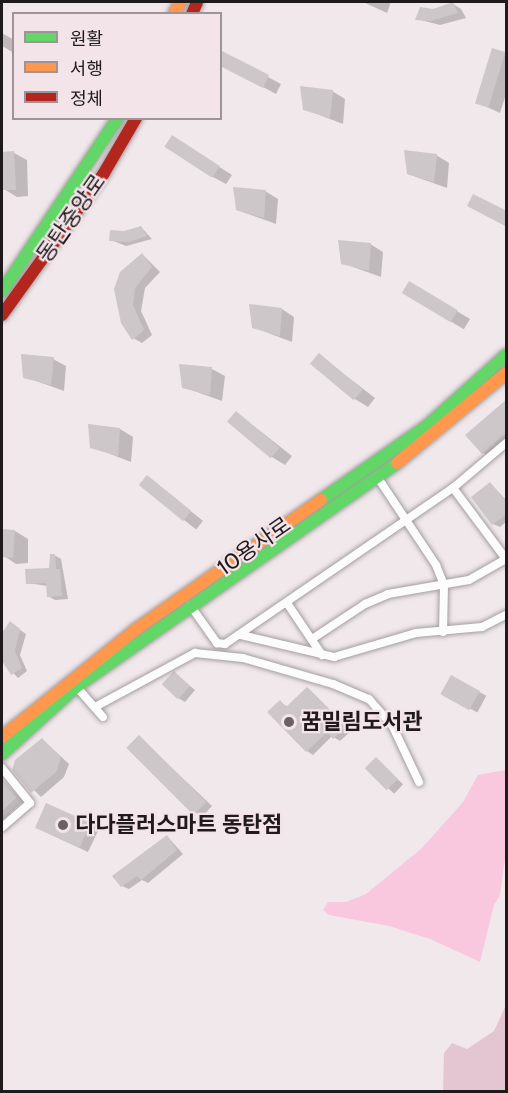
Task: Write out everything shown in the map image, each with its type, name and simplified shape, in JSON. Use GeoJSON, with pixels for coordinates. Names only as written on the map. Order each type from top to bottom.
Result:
{"type":"FeatureCollection","features":[{"type":"Feature","properties":{"kind":"street","name":"동탄중앙로"},"geometry":{"type":"LineString","coordinates":[[2,291],[117,120]]}},
{"type":"Feature","properties":{"kind":"street","name":"동탄중앙로"},"geometry":{"type":"LineString","coordinates":[[2,315],[104,173],[135,120]]}},
{"type":"Feature","properties":{"kind":"street","name":"10용사로"},"geometry":{"type":"LineString","coordinates":[[2,737],[409,439],[507,355]]}},
{"type":"Feature","properties":{"kind":"street","name":"10용사로"},"geometry":{"type":"LineString","coordinates":[[2,754],[73,683],[378,478],[446,428],[507,373]]}},
{"type":"Feature","properties":{"kind":"street"},"geometry":{"type":"LineString","coordinates":[[190,605],[217,643],[225,644],[453,488],[507,443]]}},
{"type":"Feature","properties":{"kind":"street"},"geometry":{"type":"LineString","coordinates":[[378,478],[436,565],[444,585],[443,632]]}},
{"type":"Feature","properties":{"kind":"street"},"geometry":{"type":"LineString","coordinates":[[312,639],[388,594],[476,577],[507,559],[453,488]]}},
{"type":"Feature","properties":{"kind":"street"},"geometry":{"type":"LineString","coordinates":[[287,603],[322,655]]}},
{"type":"Feature","properties":{"kind":"street"},"geometry":{"type":"LineString","coordinates":[[241,635],[334,657],[416,633],[482,627],[507,615]]}},
{"type":"Feature","properties":{"kind":"street"},"geometry":{"type":"LineString","coordinates":[[95,707],[195,653],[243,658],[333,684],[369,699],[393,727],[419,782]]}},
{"type":"Feature","properties":{"kind":"street"},"geometry":{"type":"LineString","coordinates":[[73,683],[103,717]]}},
{"type":"Feature","properties":{"kind":"street"},"geometry":{"type":"LineString","coordinates":[[2,768],[30,802],[2,827]]}},
{"type":"Feature","properties":{"kind":"shaded area"},"geometry":{"type":"Polygon","coordinates":[[[506,770],[506,851],[500,895],[494,905],[480,962],[430,939],[389,926],[329,915],[323,910],[328,902],[346,902],[366,894],[422,848],[463,802],[478,775],[506,770]]]}},
{"type":"Feature","properties":{"kind":"shaded area"},"geometry":{"type":"Polygon","coordinates":[[[506,1005],[506,1091],[443,1091],[444,1053],[452,1043],[467,1049],[494,1031],[506,1005]]]}},
{"type":"Feature","properties":{"kind":"building"},"geometry":{"type":"Polygon","coordinates":[[[453,2],[458,13],[431,21],[415,20],[420,7],[433,9],[453,2]]]}},
{"type":"Feature","properties":{"kind":"building"},"geometry":{"type":"Polygon","coordinates":[[[492,48],[505,52],[488,108],[475,103],[492,48]]]}},
{"type":"Feature","properties":{"kind":"building"},"geometry":{"type":"Polygon","coordinates":[[[222,51],[269,75],[263,88],[222,67],[222,51]]]}},
{"type":"Feature","properties":{"kind":"building"},"geometry":{"type":"Polygon","coordinates":[[[300,86],[333,90],[330,118],[303,110],[300,86]]]}},
{"type":"Feature","properties":{"kind":"building"},"geometry":{"type":"Polygon","coordinates":[[[172,135],[220,166],[212,178],[164,147],[172,135]]]}},
{"type":"Feature","properties":{"kind":"building"},"geometry":{"type":"Polygon","coordinates":[[[404,150],[437,154],[434,182],[407,174],[404,150]]]}},
{"type":"Feature","properties":{"kind":"building"},"geometry":{"type":"Polygon","coordinates":[[[14,151],[16,190],[2,190],[2,152],[14,151]]]}},
{"type":"Feature","properties":{"kind":"building"},"geometry":{"type":"Polygon","coordinates":[[[233,187],[266,190],[264,218],[236,210],[233,187]]]}},
{"type":"Feature","properties":{"kind":"building"},"geometry":{"type":"Polygon","coordinates":[[[473,194],[507,211],[507,227],[467,206],[473,194]]]}},
{"type":"Feature","properties":{"kind":"building"},"geometry":{"type":"Polygon","coordinates":[[[141,226],[147,236],[129,242],[109,241],[110,230],[124,231],[141,226]]]}},
{"type":"Feature","properties":{"kind":"building"},"geometry":{"type":"Polygon","coordinates":[[[338,240],[371,243],[369,271],[341,264],[338,240]]]}},
{"type":"Feature","properties":{"kind":"building"},"geometry":{"type":"Polygon","coordinates":[[[142,253],[152,267],[135,288],[133,305],[144,330],[132,340],[121,323],[114,289],[120,272],[142,253]]]}},
{"type":"Feature","properties":{"kind":"building"},"geometry":{"type":"Polygon","coordinates":[[[409,281],[458,310],[451,322],[402,293],[409,281]]]}},
{"type":"Feature","properties":{"kind":"building"},"geometry":{"type":"Polygon","coordinates":[[[249,304],[282,308],[280,336],[252,328],[249,304]]]}},
{"type":"Feature","properties":{"kind":"building"},"geometry":{"type":"Polygon","coordinates":[[[319,353],[363,390],[354,400],[310,364],[319,353]]]}},
{"type":"Feature","properties":{"kind":"building"},"geometry":{"type":"Polygon","coordinates":[[[21,354],[54,357],[51,385],[23,378],[21,354]]]}},
{"type":"Feature","properties":{"kind":"building"},"geometry":{"type":"Polygon","coordinates":[[[179,364],[212,367],[210,395],[182,388],[179,364]]]}},
{"type":"Feature","properties":{"kind":"building"},"geometry":{"type":"Polygon","coordinates":[[[507,399],[507,432],[482,454],[465,435],[507,399]]]}},
{"type":"Feature","properties":{"kind":"building"},"geometry":{"type":"Polygon","coordinates":[[[236,411],[280,448],[271,458],[227,422],[236,411]]]}},
{"type":"Feature","properties":{"kind":"building"},"geometry":{"type":"Polygon","coordinates":[[[88,424],[120,428],[118,456],[90,448],[88,424]]]}},
{"type":"Feature","properties":{"kind":"building"},"geometry":{"type":"Polygon","coordinates":[[[147,475],[191,511],[183,521],[139,485],[147,475]]]}},
{"type":"Feature","properties":{"kind":"building"},"geometry":{"type":"Polygon","coordinates":[[[490,482],[507,503],[507,514],[492,525],[471,497],[490,482]]]}},
{"type":"Feature","properties":{"kind":"building"},"geometry":{"type":"Polygon","coordinates":[[[2,529],[15,530],[13,558],[2,557],[2,529]]]}},
{"type":"Feature","properties":{"kind":"building"},"geometry":{"type":"Polygon","coordinates":[[[50,554],[55,554],[56,569],[60,569],[62,596],[47,597],[46,583],[26,584],[25,569],[49,568],[50,554]]]}},
{"type":"Feature","properties":{"kind":"building"},"geometry":{"type":"Polygon","coordinates":[[[10,621],[20,629],[15,651],[22,668],[11,675],[2,661],[2,633],[10,621]]]}},
{"type":"Feature","properties":{"kind":"building"},"geometry":{"type":"Polygon","coordinates":[[[174,671],[190,686],[178,699],[162,684],[174,671]]]}},
{"type":"Feature","properties":{"kind":"building"},"geometry":{"type":"Polygon","coordinates":[[[451,675],[480,691],[469,710],[440,694],[451,675]]]}},
{"type":"Feature","properties":{"kind":"building"},"geometry":{"type":"Polygon","coordinates":[[[307,687],[346,726],[333,739],[327,732],[306,752],[267,712],[280,700],[286,707],[307,687]]]}},
{"type":"Feature","properties":{"kind":"building"},"geometry":{"type":"Polygon","coordinates":[[[139,735],[206,802],[193,815],[126,748],[139,735]]]}},
{"type":"Feature","properties":{"kind":"building"},"geometry":{"type":"Polygon","coordinates":[[[42,738],[61,758],[56,772],[31,793],[12,770],[15,760],[42,738]]]}},
{"type":"Feature","properties":{"kind":"building"},"geometry":{"type":"Polygon","coordinates":[[[376,757],[398,779],[387,790],[365,768],[376,757]]]}},
{"type":"Feature","properties":{"kind":"building"},"geometry":{"type":"Polygon","coordinates":[[[2,778],[17,797],[2,811],[2,778]]]}},
{"type":"Feature","properties":{"kind":"building","name":"다다플러스마트 동탄점"},"geometry":{"type":"Polygon","coordinates":[[[46,803],[91,823],[80,848],[35,828],[46,803]]]}},
{"type":"Feature","properties":{"kind":"building"},"geometry":{"type":"Polygon","coordinates":[[[167,835],[177,850],[141,880],[137,876],[121,887],[112,876],[167,835]]]}},
{"type":"Feature","properties":{"kind":"traffic: fast"},"geometry":{"type":"LineString","coordinates":[[2,291],[117,120]]}},
{"type":"Feature","properties":{"kind":"traffic: fast"},"geometry":{"type":"LineString","coordinates":[[321,500],[428,425],[506,355]]}},
{"type":"Feature","properties":{"kind":"traffic: fast"},"geometry":{"type":"LineString","coordinates":[[2,754],[76,687],[397,463]]}},
{"type":"Feature","properties":{"kind":"traffic: slow"},"geometry":{"type":"LineString","coordinates":[[175,12],[180,2]]}},
{"type":"Feature","properties":{"kind":"traffic: slow"},"geometry":{"type":"LineString","coordinates":[[397,463],[506,373]]}},
{"type":"Feature","properties":{"kind":"traffic: slow"},"geometry":{"type":"LineString","coordinates":[[2,737],[135,630],[321,500]]}},
{"type":"Feature","properties":{"kind":"traffic: jam"},"geometry":{"type":"LineString","coordinates":[[193,12],[197,2]]}},
{"type":"Feature","properties":{"kind":"traffic: jam"},"geometry":{"type":"LineString","coordinates":[[2,315],[104,173],[135,120]]}},
{"type":"Feature","properties":{"kind":"place","name":"꿈밀림도서관"},"geometry":{"type":"Point","coordinates":[289,722]}},
{"type":"Feature","properties":{"kind":"place","name":"다다플러스마트 동탄점"},"geometry":{"type":"Point","coordinates":[63,825]}}]}
